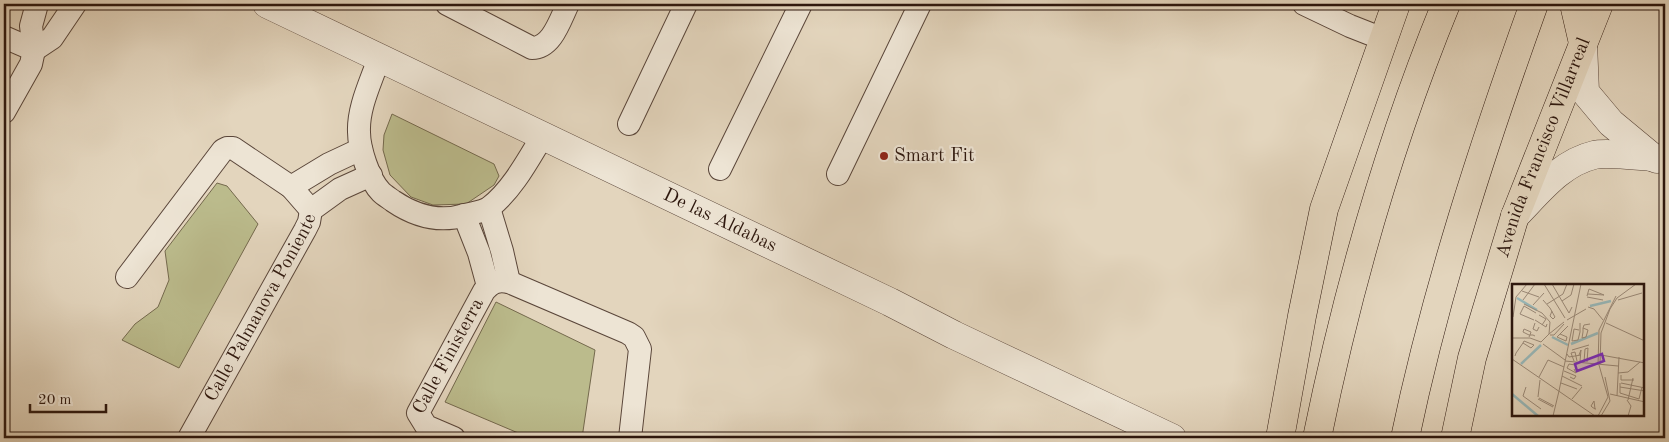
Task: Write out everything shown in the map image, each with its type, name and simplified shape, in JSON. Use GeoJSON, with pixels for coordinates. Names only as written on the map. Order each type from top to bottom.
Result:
{"type":"FeatureCollection","features":[{"type":"Feature","properties":{"kind":"main road"},"geometry":{"type":"LineString","coordinates":[[1280,438],[1324,209],[1396,4]]}},
{"type":"Feature","properties":{"kind":"main road"},"geometry":{"type":"LineString","coordinates":[[1317,438],[1328,386],[1365,242],[1424,57],[1446,4]]}},
{"type":"Feature","properties":{"kind":"main road"},"geometry":{"type":"LineString","coordinates":[[1405,438],[1436,307],[1492,122],[1534,4]]}},
{"type":"Feature","properties":{"kind":"main road"},"geometry":{"type":"LineString","coordinates":[[1574,4],[1583,43]]}},
{"type":"Feature","properties":{"kind":"main road","name":"Avenida Francisco Villarreal"},"geometry":{"type":"LineString","coordinates":[[1454,438],[1472,358],[1515,216],[1599,4]]}},
{"type":"Feature","properties":{"kind":"street"},"geometry":{"type":"LineString","coordinates":[[4,112],[27,73],[34,50],[31,26],[38,4]]}},
{"type":"Feature","properties":{"kind":"street"},"geometry":{"type":"LineString","coordinates":[[34,50],[52,38],[74,4]]}},
{"type":"Feature","properties":{"kind":"street","name":"De las Aldabas"},"geometry":{"type":"LineString","coordinates":[[267,4],[1172,438]]}},
{"type":"Feature","properties":{"kind":"street"},"geometry":{"type":"LineString","coordinates":[[453,5],[532,48],[539,48],[550,39],[568,4]]}},
{"type":"Feature","properties":{"kind":"street"},"geometry":{"type":"LineString","coordinates":[[629,124],[686,4]]}},
{"type":"Feature","properties":{"kind":"street"},"geometry":{"type":"LineString","coordinates":[[720,169],[801,4]]}},
{"type":"Feature","properties":{"kind":"street"},"geometry":{"type":"LineString","coordinates":[[838,174],[920,4]]}},
{"type":"Feature","properties":{"kind":"street"},"geometry":{"type":"LineString","coordinates":[[1304,4],[1383,39]]}},
{"type":"Feature","properties":{"kind":"street"},"geometry":{"type":"LineString","coordinates":[[4,37],[34,50]]}},
{"type":"Feature","properties":{"kind":"street"},"geometry":{"type":"LineString","coordinates":[[1583,43],[1585,92],[1611,123],[1659,159]]}},
{"type":"Feature","properties":{"kind":"street"},"geometry":{"type":"LineString","coordinates":[[379,58],[360,113],[358,132],[361,149],[380,192],[400,206],[418,215],[437,219],[453,219],[489,208],[522,171],[542,137]]}},
{"type":"Feature","properties":{"kind":"street"},"geometry":{"type":"LineString","coordinates":[[127,277],[223,150],[234,148],[291,186],[311,210]]}},
{"type":"Feature","properties":{"kind":"street","name":"Calle Palmanova Poniente"},"geometry":{"type":"LineString","coordinates":[[291,186],[329,164],[361,149]]}},
{"type":"Feature","properties":{"kind":"street"},"geometry":{"type":"LineString","coordinates":[[1515,216],[1551,179],[1573,162],[1595,154],[1659,159]]}},
{"type":"Feature","properties":{"kind":"street","name":"Calle Palmanova Poniente"},"geometry":{"type":"LineString","coordinates":[[189,438],[305,230],[309,222],[311,210],[340,189],[371,175]]}},
{"type":"Feature","properties":{"kind":"street","name":"Calle Finisterra"},"geometry":{"type":"LineString","coordinates":[[454,438],[426,426],[418,414],[505,285],[502,251],[489,208]]}},
{"type":"Feature","properties":{"kind":"street","name":"Calle Finisterra"},"geometry":{"type":"LineString","coordinates":[[464,216],[479,253],[505,285]]}},
{"type":"Feature","properties":{"kind":"street"},"geometry":{"type":"LineString","coordinates":[[505,285],[634,337],[640,349],[630,438]]}},
{"type":"Feature","properties":{"kind":"green space"},"geometry":{"type":"Polygon","coordinates":[[[392,114],[494,164],[499,176],[494,185],[466,204],[433,205],[411,197],[390,175],[383,150],[384,135],[392,114]]]}},
{"type":"Feature","properties":{"kind":"green space"},"geometry":{"type":"Polygon","coordinates":[[[217,183],[227,186],[258,224],[179,368],[122,340],[135,324],[158,307],[169,280],[165,251],[217,183]]]}},
{"type":"Feature","properties":{"kind":"green space"},"geometry":{"type":"Polygon","coordinates":[[[496,302],[595,350],[582,438],[530,438],[445,402],[496,302]]]}},
{"type":"Feature","properties":{"kind":"place","name":"Smart Fit"},"geometry":{"type":"Point","coordinates":[884,156]}}]}
